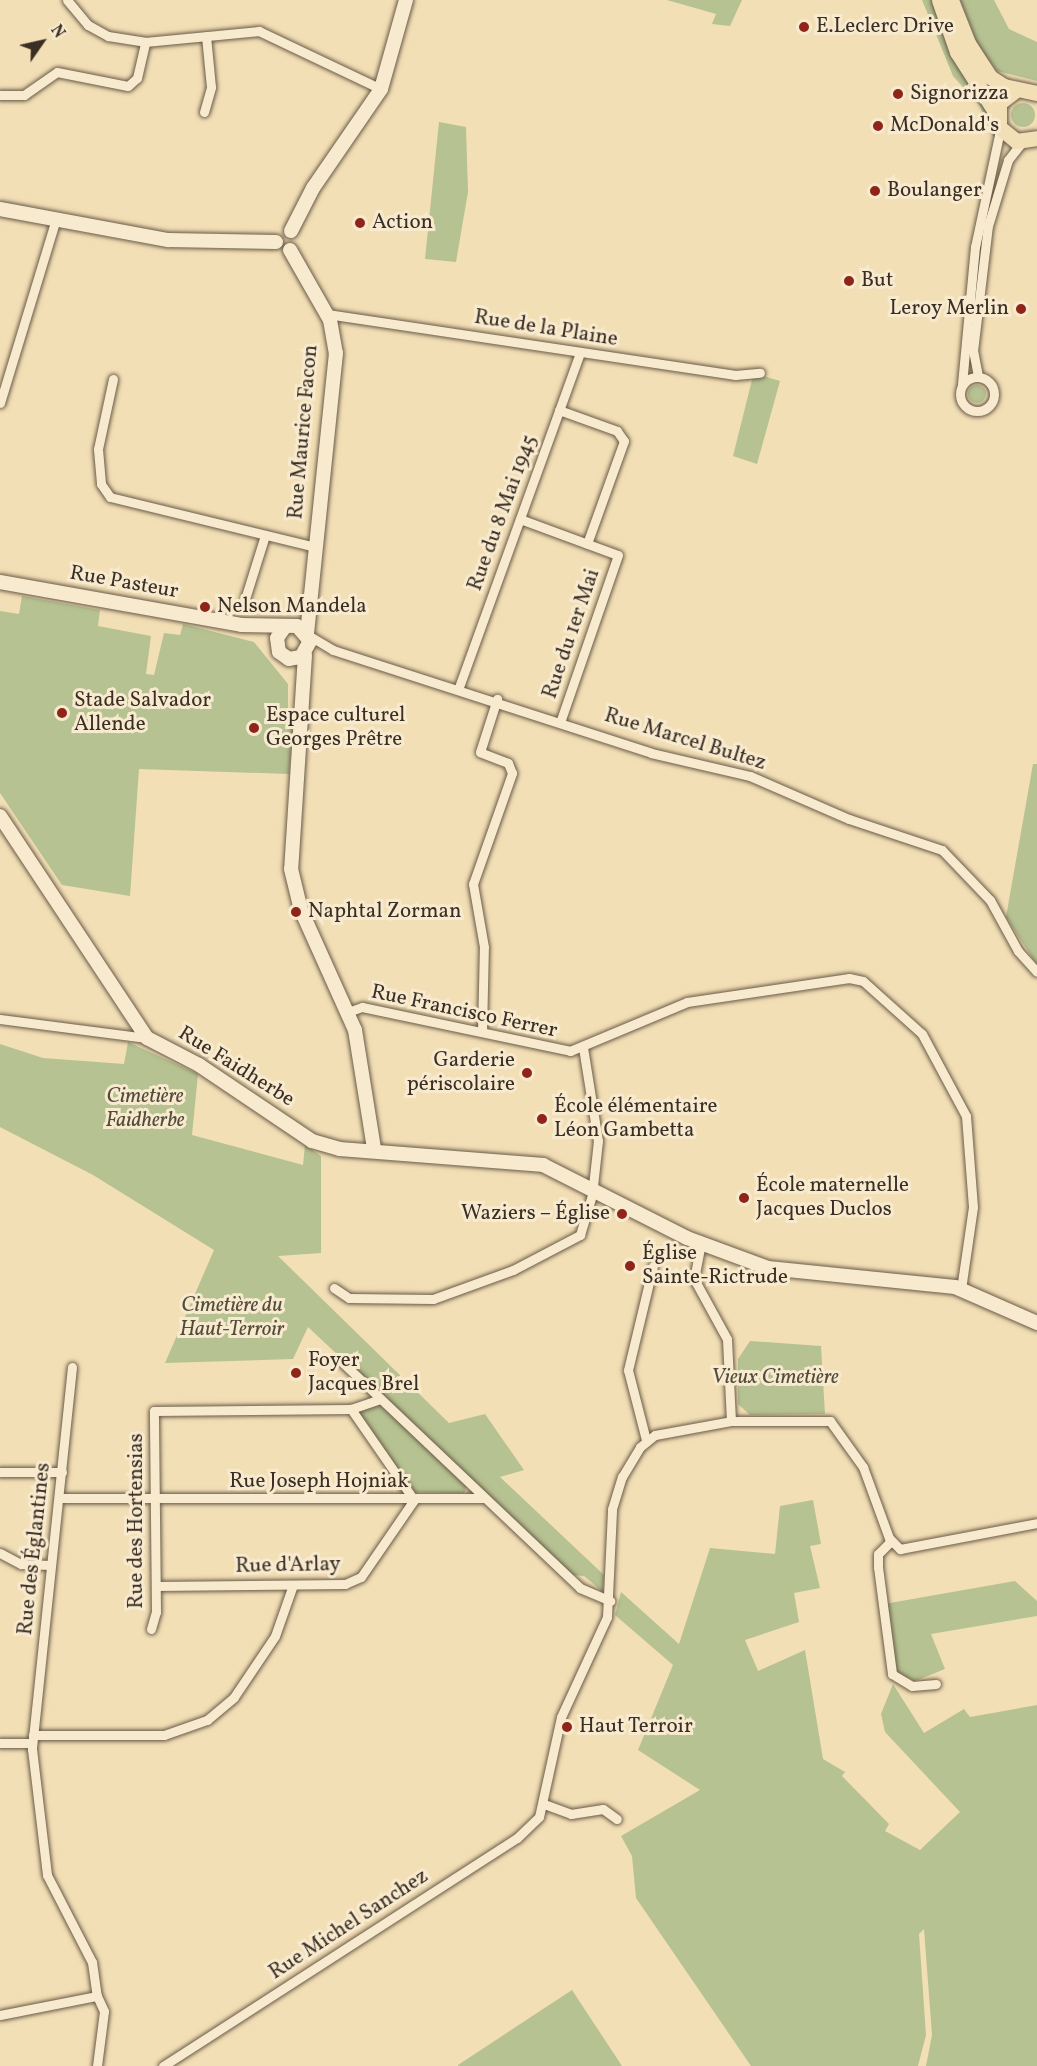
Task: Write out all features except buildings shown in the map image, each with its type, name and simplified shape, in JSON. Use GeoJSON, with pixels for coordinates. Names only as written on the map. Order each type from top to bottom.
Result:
{"type":"FeatureCollection","features":[{"type":"Feature","properties":{"kind":"main road"},"geometry":{"type":"LineString","coordinates":[[939,0],[957,52],[996,113],[1000,130],[1033,140]]}},
{"type":"Feature","properties":{"kind":"main road"},"geometry":{"type":"LineString","coordinates":[[951,0],[987,73],[1016,90],[1037,93]]}},
{"type":"Feature","properties":{"kind":"main road"},"geometry":{"type":"LineString","coordinates":[[996,113],[1003,97],[1016,90]]}},
{"type":"Feature","properties":{"kind":"street"},"geometry":{"type":"LineString","coordinates":[[67,0],[94,30],[145,42],[259,31],[381,89]]}},
{"type":"Feature","properties":{"kind":"street"},"geometry":{"type":"LineString","coordinates":[[291,231],[381,89],[406,0]]}},
{"type":"Feature","properties":{"kind":"street"},"geometry":{"type":"LineString","coordinates":[[204,112],[212,87],[206,36]]}},
{"type":"Feature","properties":{"kind":"street"},"geometry":{"type":"LineString","coordinates":[[0,95],[24,95],[57,72],[128,86],[136,78],[145,42]]}},
{"type":"Feature","properties":{"kind":"street"},"geometry":{"type":"LineString","coordinates":[[1000,130],[975,247],[962,384],[964,406],[984,410],[994,390],[978,376],[973,351],[988,226],[1008,160],[1033,140]]}},
{"type":"Feature","properties":{"kind":"street"},"geometry":{"type":"LineString","coordinates":[[0,208],[168,240],[276,243],[290,250],[296,241],[291,231]]}},
{"type":"Feature","properties":{"kind":"street"},"geometry":{"type":"LineString","coordinates":[[0,403],[56,219]]}},
{"type":"Feature","properties":{"kind":"street"},"geometry":{"type":"LineString","coordinates":[[276,243],[280,232],[291,231]]}},
{"type":"Feature","properties":{"kind":"street","name":"Rue Maurice Facon"},"geometry":{"type":"LineString","coordinates":[[290,250],[327,314],[336,362],[315,547],[308,634]]}},
{"type":"Feature","properties":{"kind":"street","name":"Rue de la Plaine"},"geometry":{"type":"LineString","coordinates":[[327,314],[735,375],[760,373]]}},
{"type":"Feature","properties":{"kind":"street","name":"Rue du 8 Mai 1945"},"geometry":{"type":"LineString","coordinates":[[459,687],[580,352]]}},
{"type":"Feature","properties":{"kind":"street"},"geometry":{"type":"LineString","coordinates":[[962,384],[978,376]]}},
{"type":"Feature","properties":{"kind":"street"},"geometry":{"type":"LineString","coordinates":[[113,379],[98,443],[106,493],[126,504],[315,547]]}},
{"type":"Feature","properties":{"kind":"street"},"geometry":{"type":"LineString","coordinates":[[560,410],[617,431],[624,441],[587,544]]}},
{"type":"Feature","properties":{"kind":"street","name":"Rue du 1er Mai"},"geometry":{"type":"LineString","coordinates":[[520,519],[618,555],[561,720]]}},
{"type":"Feature","properties":{"kind":"street"},"geometry":{"type":"LineString","coordinates":[[245,599],[265,535]]}},
{"type":"Feature","properties":{"kind":"street","name":"Rue Pasteur"},"geometry":{"type":"LineString","coordinates":[[0,582],[241,626],[267,635],[276,646]]}},
{"type":"Feature","properties":{"kind":"street","name":"Rue Maurice Facon"},"geometry":{"type":"LineString","coordinates":[[286,627],[311,593]]}},
{"type":"Feature","properties":{"kind":"street","name":"Rue Pasteur"},"geometry":{"type":"LineString","coordinates":[[241,626],[286,627]]}},
{"type":"Feature","properties":{"kind":"street"},"geometry":{"type":"LineString","coordinates":[[306,653],[289,659],[276,646],[286,627],[308,634],[291,869],[302,910],[357,1036],[374,1149]]}},
{"type":"Feature","properties":{"kind":"street","name":"Rue Marcel Bultez"},"geometry":{"type":"LineString","coordinates":[[308,634],[333,650],[497,699],[659,755],[729,769],[945,852],[990,900],[1018,951],[1037,972]]}},
{"type":"Feature","properties":{"kind":"street","name":"Rue Marcel Bultez"},"geometry":{"type":"LineString","coordinates":[[306,653],[333,650]]}},
{"type":"Feature","properties":{"kind":"street"},"geometry":{"type":"LineString","coordinates":[[482,1032],[484,947],[473,884],[512,773],[508,763],[480,752],[497,699]]}},
{"type":"Feature","properties":{"kind":"street"},"geometry":{"type":"LineString","coordinates":[[0,816],[147,1038]]}},
{"type":"Feature","properties":{"kind":"street","name":"Rue Francisco Ferrer"},"geometry":{"type":"LineString","coordinates":[[348,1012],[362,1007],[482,1032],[544,1049],[583,1047],[619,1027],[687,1002],[849,978],[863,981],[922,1034],[964,1110],[973,1207],[961,1288]]}},
{"type":"Feature","properties":{"kind":"street","name":"Rue Faidherbe"},"geometry":{"type":"LineString","coordinates":[[0,1019],[147,1038],[199,1065],[312,1141],[374,1149],[536,1163],[701,1244],[781,1271],[961,1288],[1037,1323]]}},
{"type":"Feature","properties":{"kind":"street"},"geometry":{"type":"LineString","coordinates":[[334,1288],[349,1298],[433,1299],[513,1270],[582,1233],[593,1189],[597,1128],[583,1047]]}},
{"type":"Feature","properties":{"kind":"street"},"geometry":{"type":"LineString","coordinates":[[701,1244],[694,1279],[728,1339],[731,1421]]}},
{"type":"Feature","properties":{"kind":"street"},"geometry":{"type":"LineString","coordinates":[[653,1266],[628,1370],[646,1440],[702,1422],[830,1421],[863,1467],[891,1541],[907,1550],[1037,1523]]}},
{"type":"Feature","properties":{"kind":"street"},"geometry":{"type":"LineString","coordinates":[[343,1363],[580,1588],[610,1601]]}},
{"type":"Feature","properties":{"kind":"street","name":"Rue des Églantines"},"geometry":{"type":"LineString","coordinates":[[72,1366],[60,1498],[32,1739],[47,1875],[92,1962],[97,1996],[104,2011],[97,2066]]}},
{"type":"Feature","properties":{"kind":"street"},"geometry":{"type":"LineString","coordinates":[[380,1399],[351,1409],[414,1500]]}},
{"type":"Feature","properties":{"kind":"street","name":"Rue des Hortensias"},"geometry":{"type":"LineString","coordinates":[[151,1629],[156,1586],[154,1411],[351,1409]]}},
{"type":"Feature","properties":{"kind":"street","name":"Rue Michel Sanchez"},"geometry":{"type":"LineString","coordinates":[[163,2066],[525,1832],[544,1804],[561,1717],[602,1631],[610,1601],[613,1502],[646,1440]]}},
{"type":"Feature","properties":{"kind":"street"},"geometry":{"type":"LineString","coordinates":[[0,1472],[62,1472]]}},
{"type":"Feature","properties":{"kind":"street","name":"Rue Joseph Hojniak"},"geometry":{"type":"LineString","coordinates":[[60,1498],[414,1500],[483,1498]]}},
{"type":"Feature","properties":{"kind":"street","name":"Rue d'Arlay"},"geometry":{"type":"LineString","coordinates":[[156,1586],[293,1585],[357,1580],[414,1500]]}},
{"type":"Feature","properties":{"kind":"street"},"geometry":{"type":"LineString","coordinates":[[891,1541],[878,1559],[892,1674],[912,1686],[936,1684]]}},
{"type":"Feature","properties":{"kind":"street"},"geometry":{"type":"LineString","coordinates":[[0,1553],[21,1564],[51,1565]]}},
{"type":"Feature","properties":{"kind":"street"},"geometry":{"type":"LineString","coordinates":[[0,1743],[32,1739],[164,1735],[207,1720],[234,1697],[275,1636],[293,1585]]}},
{"type":"Feature","properties":{"kind":"street"},"geometry":{"type":"LineString","coordinates":[[544,1804],[571,1814],[603,1809],[617,1820]]}},
{"type":"Feature","properties":{"kind":"street"},"geometry":{"type":"LineString","coordinates":[[0,2015],[97,1996]]}},
{"type":"Feature","properties":{"kind":"green space"},"geometry":{"type":"Polygon","coordinates":[[[667,0],[742,0],[730,26],[712,24],[716,14],[667,0]]]}},
{"type":"Feature","properties":{"kind":"green space"},"geometry":{"type":"Polygon","coordinates":[[[922,0],[936,0],[988,103],[997,145],[980,106],[953,76],[922,0]]]}},
{"type":"Feature","properties":{"kind":"green space"},"geometry":{"type":"Polygon","coordinates":[[[960,0],[994,0],[1009,29],[1037,42],[1037,81],[997,71],[979,49],[960,0]]]}},
{"type":"Feature","properties":{"kind":"green space"},"geometry":{"type":"Polygon","coordinates":[[[1023,103],[1031,107],[1035,115],[1031,123],[1023,127],[1015,123],[1011,115],[1015,107],[1023,103]]]}},
{"type":"Feature","properties":{"kind":"green space"},"geometry":{"type":"Polygon","coordinates":[[[439,122],[466,127],[468,192],[456,262],[425,259],[439,122]]]}},
{"type":"Feature","properties":{"kind":"green space"},"geometry":{"type":"Polygon","coordinates":[[[760,375],[780,381],[757,464],[733,456],[753,376],[760,375]]]}},
{"type":"Feature","properties":{"kind":"green space"},"geometry":{"type":"Polygon","coordinates":[[[977,385],[983,388],[986,394],[983,400],[977,403],[971,400],[968,394],[971,388],[977,385]]]}},
{"type":"Feature","properties":{"kind":"green space"},"geometry":{"type":"Polygon","coordinates":[[[22,596],[100,610],[98,626],[151,636],[146,674],[154,675],[164,633],[180,635],[183,624],[254,642],[288,684],[288,714],[293,717],[289,774],[139,769],[130,896],[62,885],[0,793],[0,611],[19,614],[22,596]]]}},
{"type":"Feature","properties":{"kind":"green space"},"geometry":{"type":"Polygon","coordinates":[[[1033,764],[1037,764],[1037,965],[1006,917],[1033,764]]]}},
{"type":"Feature","properties":{"kind":"green space"},"geometry":{"type":"Polygon","coordinates":[[[128,1042],[198,1074],[192,1135],[303,1165],[305,1145],[321,1156],[321,1253],[278,1256],[449,1423],[485,1414],[524,1470],[500,1477],[604,1575],[603,1592],[584,1576],[572,1575],[308,1327],[293,1359],[165,1363],[214,1250],[93,1175],[0,1127],[0,1044],[43,1058],[124,1064],[128,1042]]]}},
{"type":"Feature","properties":{"kind":"green space","name":"Vieux Cimetière"},"geometry":{"type":"Polygon","coordinates":[[[750,1341],[821,1346],[825,1414],[750,1415],[738,1404],[738,1359],[750,1341]]]}},
{"type":"Feature","properties":{"kind":"green space"},"geometry":{"type":"Polygon","coordinates":[[[379,1403],[467,1486],[464,1493],[414,1492],[358,1412],[379,1403]]]}},
{"type":"Feature","properties":{"kind":"green space"},"geometry":{"type":"Polygon","coordinates":[[[813,1500],[821,1544],[810,1546],[820,1588],[794,1593],[799,1622],[745,1640],[758,1671],[805,1650],[823,1759],[845,1772],[842,1776],[889,1824],[885,1831],[920,1850],[960,1812],[885,1732],[881,1714],[893,1684],[924,1733],[964,1709],[970,1717],[1037,1705],[1037,2066],[926,2066],[932,2035],[924,1929],[919,1934],[926,2035],[918,2066],[751,2066],[636,1898],[632,1856],[621,1836],[700,1790],[638,1750],[673,1665],[615,1615],[621,1592],[679,1644],[710,1548],[775,1554],[780,1506],[813,1500]]]}},
{"type":"Feature","properties":{"kind":"green space"},"geometry":{"type":"Polygon","coordinates":[[[1015,1581],[1037,1601],[1037,1616],[931,1634],[945,1669],[915,1681],[895,1672],[884,1604],[1015,1581]]]}},
{"type":"Feature","properties":{"kind":"green space"},"geometry":{"type":"Polygon","coordinates":[[[572,1990],[622,2066],[458,2066],[458,2065],[572,1990]]]}},
{"type":"Feature","properties":{"kind":"place","name":"E.Leclerc Drive"},"geometry":{"type":"Point","coordinates":[804,27]}},
{"type":"Feature","properties":{"kind":"place","name":"Signorizza"},"geometry":{"type":"Point","coordinates":[898,94]}},
{"type":"Feature","properties":{"kind":"place","name":"McDonald's"},"geometry":{"type":"Point","coordinates":[878,126]}},
{"type":"Feature","properties":{"kind":"place","name":"Boulanger"},"geometry":{"type":"Point","coordinates":[875,191]}},
{"type":"Feature","properties":{"kind":"place","name":"Action"},"geometry":{"type":"Point","coordinates":[360,223]}},
{"type":"Feature","properties":{"kind":"place","name":"But"},"geometry":{"type":"Point","coordinates":[849,281]}},
{"type":"Feature","properties":{"kind":"place","name":"Leroy Merlin"},"geometry":{"type":"Point","coordinates":[1021,309]}},
{"type":"Feature","properties":{"kind":"place","name":"Nelson Mandela"},"geometry":{"type":"Point","coordinates":[205,607]}},
{"type":"Feature","properties":{"kind":"place","name":"Stade Salvador Allende"},"geometry":{"type":"Point","coordinates":[62,713]}},
{"type":"Feature","properties":{"kind":"place","name":"Espace culturel Georges Prêtre"},"geometry":{"type":"Point","coordinates":[254,728]}},
{"type":"Feature","properties":{"kind":"place","name":"Naphtal Zorman"},"geometry":{"type":"Point","coordinates":[296,912]}},
{"type":"Feature","properties":{"kind":"place","name":"Garderie périscolaire"},"geometry":{"type":"Point","coordinates":[527,1073]}},
{"type":"Feature","properties":{"kind":"place","name":"École élémentaire Léon Gambetta"},"geometry":{"type":"Point","coordinates":[542,1119]}},
{"type":"Feature","properties":{"kind":"place","name":"École maternelle Jacques Duclos"},"geometry":{"type":"Point","coordinates":[744,1198]}},
{"type":"Feature","properties":{"kind":"place","name":"Waziers – Église"},"geometry":{"type":"Point","coordinates":[622,1214]}},
{"type":"Feature","properties":{"kind":"place","name":"Église Sainte-Rictrude"},"geometry":{"type":"Point","coordinates":[630,1266]}},
{"type":"Feature","properties":{"kind":"place","name":"Foyer Jacques Brel"},"geometry":{"type":"Point","coordinates":[296,1373]}},
{"type":"Feature","properties":{"kind":"place","name":"Haut Terroir"},"geometry":{"type":"Point","coordinates":[567,1727]}},
{"type":"Feature","properties":{"kind":"park label","name":"Cimetière Faidherbe"},"geometry":{"type":"Point","coordinates":[145,1109]}},
{"type":"Feature","properties":{"kind":"park label","name":"Cimetière du Haut-Terroir"},"geometry":{"type":"Point","coordinates":[232,1318]}}]}
